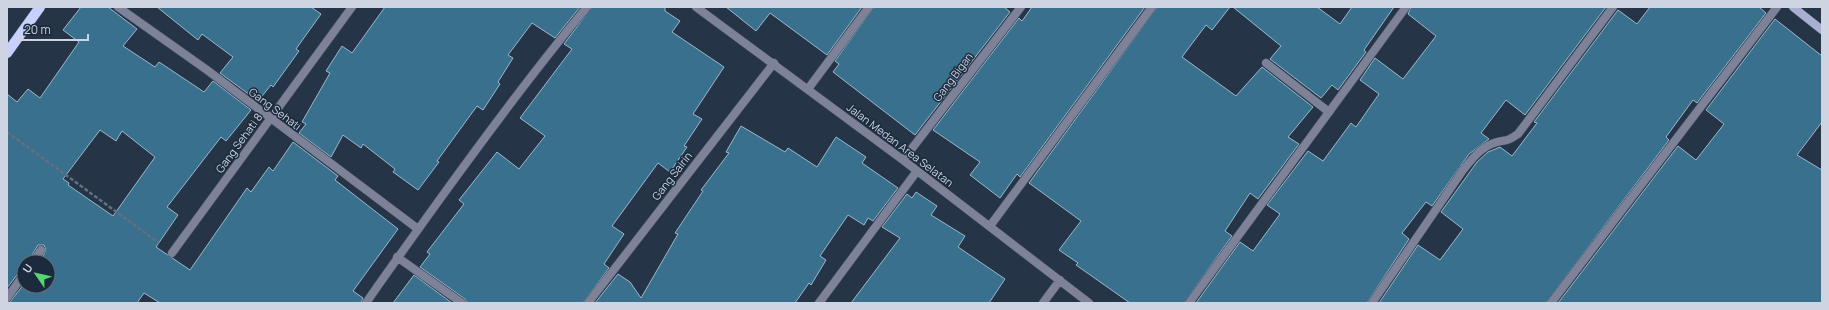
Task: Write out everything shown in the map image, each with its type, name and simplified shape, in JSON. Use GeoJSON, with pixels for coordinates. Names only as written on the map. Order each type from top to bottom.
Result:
{"type":"FeatureCollection","features":[{"type":"Feature","properties":{"kind":"main road"},"geometry":{"type":"LineString","coordinates":[[7,53],[40,7]]}},
{"type":"Feature","properties":{"kind":"main road"},"geometry":{"type":"LineString","coordinates":[[1793,7],[1822,30]]}},
{"type":"Feature","properties":{"kind":"street","name":"Gang Sehati"},"geometry":{"type":"LineString","coordinates":[[118,7],[206,70],[418,229]]}},
{"type":"Feature","properties":{"kind":"street","name":"Gang Sehati 8"},"geometry":{"type":"LineString","coordinates":[[172,253],[352,7]]}},
{"type":"Feature","properties":{"kind":"street"},"geometry":{"type":"LineString","coordinates":[[366,303],[397,257],[550,52],[587,7]]}},
{"type":"Feature","properties":{"kind":"street","name":"Jalan Medan Area Selatan"},"geometry":{"type":"LineString","coordinates":[[696,7],[904,160],[1089,303]]}},
{"type":"Feature","properties":{"kind":"street"},"geometry":{"type":"LineString","coordinates":[[808,89],[870,7]]}},
{"type":"Feature","properties":{"kind":"street","name":"Gang Bigan"},"geometry":{"type":"LineString","coordinates":[[904,160],[1021,7]]}},
{"type":"Feature","properties":{"kind":"street"},"geometry":{"type":"LineString","coordinates":[[990,226],[1152,7]]}},
{"type":"Feature","properties":{"kind":"street"},"geometry":{"type":"LineString","coordinates":[[1188,303],[1406,7]]}},
{"type":"Feature","properties":{"kind":"street"},"geometry":{"type":"LineString","coordinates":[[1372,303],[1463,170],[1477,152],[1494,143],[1508,142],[1518,134],[1613,7]]}},
{"type":"Feature","properties":{"kind":"street"},"geometry":{"type":"LineString","coordinates":[[1551,303],[1777,7]]}},
{"type":"Feature","properties":{"kind":"street","name":"Gang Sairin"},"geometry":{"type":"LineString","coordinates":[[588,303],[774,63]]}},
{"type":"Feature","properties":{"kind":"street"},"geometry":{"type":"LineString","coordinates":[[1266,63],[1329,112]]}},
{"type":"Feature","properties":{"kind":"street"},"geometry":{"type":"LineString","coordinates":[[819,303],[917,171]]}},
{"type":"Feature","properties":{"kind":"street"},"geometry":{"type":"LineString","coordinates":[[38,254],[41,250]]}},
{"type":"Feature","properties":{"kind":"street"},"geometry":{"type":"LineString","coordinates":[[397,257],[462,303]]}},
{"type":"Feature","properties":{"kind":"street"},"geometry":{"type":"LineString","coordinates":[[1043,303],[1060,280]]}},
{"type":"Feature","properties":{"kind":"street"},"geometry":{"type":"LineString","coordinates":[[7,298],[16,285]]}},
{"type":"Feature","properties":{"kind":"path"},"geometry":{"type":"LineString","coordinates":[[7,132],[172,253]]}},
{"type":"Feature","properties":{"kind":"building"},"geometry":{"type":"Polygon","coordinates":[[[81,7],[108,7],[137,29],[123,46],[155,67],[159,62],[204,92],[213,81],[251,110],[226,141],[221,137],[167,207],[178,215],[156,247],[190,270],[247,188],[251,192],[269,167],[273,171],[293,142],[338,176],[335,180],[398,229],[353,291],[363,298],[361,303],[160,303],[144,293],[137,303],[9,303],[16,294],[56,294],[56,254],[44,254],[46,250],[44,245],[38,245],[33,254],[16,254],[16,276],[7,288],[7,94],[17,102],[28,89],[40,98],[79,42],[63,30],[81,7]],[[100,130],[63,179],[69,183],[68,185],[113,216],[155,157],[122,131],[116,141],[100,130]]]}},
{"type":"Feature","properties":{"kind":"building"},"geometry":{"type":"Polygon","coordinates":[[[157,7],[311,7],[321,14],[296,49],[299,51],[273,87],[271,85],[258,101],[220,73],[233,57],[202,34],[198,40],[157,7]]]}},
{"type":"Feature","properties":{"kind":"building"},"geometry":{"type":"Polygon","coordinates":[[[385,7],[580,7],[555,38],[532,23],[508,55],[513,58],[498,82],[500,84],[483,110],[477,106],[418,190],[393,172],[395,169],[363,144],[361,148],[343,135],[331,157],[299,133],[306,124],[302,122],[330,73],[326,71],[342,46],[352,53],[385,7]]]}},
{"type":"Feature","properties":{"kind":"building"},"geometry":{"type":"Polygon","coordinates":[[[592,7],[665,7],[665,11],[680,21],[672,32],[724,67],[693,114],[702,119],[684,146],[687,147],[670,172],[658,163],[612,226],[624,234],[604,264],[609,268],[583,303],[467,303],[465,299],[420,267],[430,254],[427,252],[464,204],[459,200],[497,152],[519,169],[545,136],[520,118],[572,49],[564,44],[592,7]]]}},
{"type":"Feature","properties":{"kind":"building"},"geometry":{"type":"Polygon","coordinates":[[[726,7],[862,7],[827,55],[770,13],[756,31],[726,7]]]}},
{"type":"Feature","properties":{"kind":"building"},"geometry":{"type":"Polygon","coordinates":[[[874,7],[1004,7],[1010,12],[915,135],[833,72],[839,64],[835,61],[874,7]]]}},
{"type":"Feature","properties":{"kind":"building"},"geometry":{"type":"Polygon","coordinates":[[[1032,7],[1145,7],[1020,177],[1017,174],[1000,198],[970,175],[980,162],[933,130],[1019,18],[1022,21],[1032,7]]]}},
{"type":"Feature","properties":{"kind":"building"},"geometry":{"type":"Polygon","coordinates":[[[1157,7],[1230,7],[1212,30],[1206,25],[1182,57],[1236,96],[1262,67],[1313,107],[1288,137],[1299,144],[1258,199],[1250,193],[1225,231],[1232,236],[1184,303],[1130,303],[1076,265],[1078,263],[1059,250],[1081,221],[1029,183],[1157,7]]]}},
{"type":"Feature","properties":{"kind":"building"},"geometry":{"type":"Polygon","coordinates":[[[1233,7],[1317,7],[1340,24],[1352,7],[1394,7],[1364,50],[1366,52],[1338,90],[1332,85],[1321,98],[1270,59],[1281,46],[1233,7]]]}},
{"type":"Feature","properties":{"kind":"building"},"geometry":{"type":"Polygon","coordinates":[[[1411,7],[1606,7],[1525,115],[1506,100],[1481,133],[1489,139],[1469,154],[1432,206],[1426,202],[1402,233],[1409,239],[1367,303],[1196,303],[1240,242],[1253,251],[1280,214],[1267,205],[1308,151],[1323,161],[1351,123],[1356,127],[1379,94],[1360,80],[1375,58],[1403,79],[1436,36],[1408,14],[1411,7]]]}},
{"type":"Feature","properties":{"kind":"building"},"geometry":{"type":"Polygon","coordinates":[[[1650,7],[1759,7],[1766,13],[1697,103],[1693,100],[1666,137],[1669,140],[1546,303],[1379,303],[1418,245],[1440,260],[1463,229],[1441,212],[1477,162],[1488,152],[1500,147],[1512,156],[1537,123],[1534,122],[1618,10],[1637,24],[1650,7]]]}},
{"type":"Feature","properties":{"kind":"building"},"geometry":{"type":"Polygon","coordinates":[[[1775,19],[1822,56],[1822,122],[1797,155],[1822,170],[1822,303],[1558,303],[1678,146],[1696,160],[1724,124],[1706,110],[1775,19]]]}},
{"type":"Feature","properties":{"kind":"building"},"geometry":{"type":"Polygon","coordinates":[[[741,126],[785,152],[788,148],[817,167],[836,137],[866,157],[862,163],[898,188],[873,221],[868,218],[864,225],[848,215],[820,256],[826,260],[811,285],[809,283],[795,303],[595,303],[618,274],[630,282],[641,298],[678,234],[675,233],[703,191],[701,190],[729,153],[726,152],[741,126]]]}},
{"type":"Feature","properties":{"kind":"building"},"geometry":{"type":"Polygon","coordinates":[[[916,192],[937,206],[931,215],[965,236],[958,247],[1005,279],[989,303],[851,303],[900,238],[882,227],[907,194],[912,198],[916,192]]]}},
{"type":"Feature","properties":{"kind":"building"},"geometry":{"type":"Polygon","coordinates":[[[414,275],[452,303],[393,303],[414,275]]]}}]}
